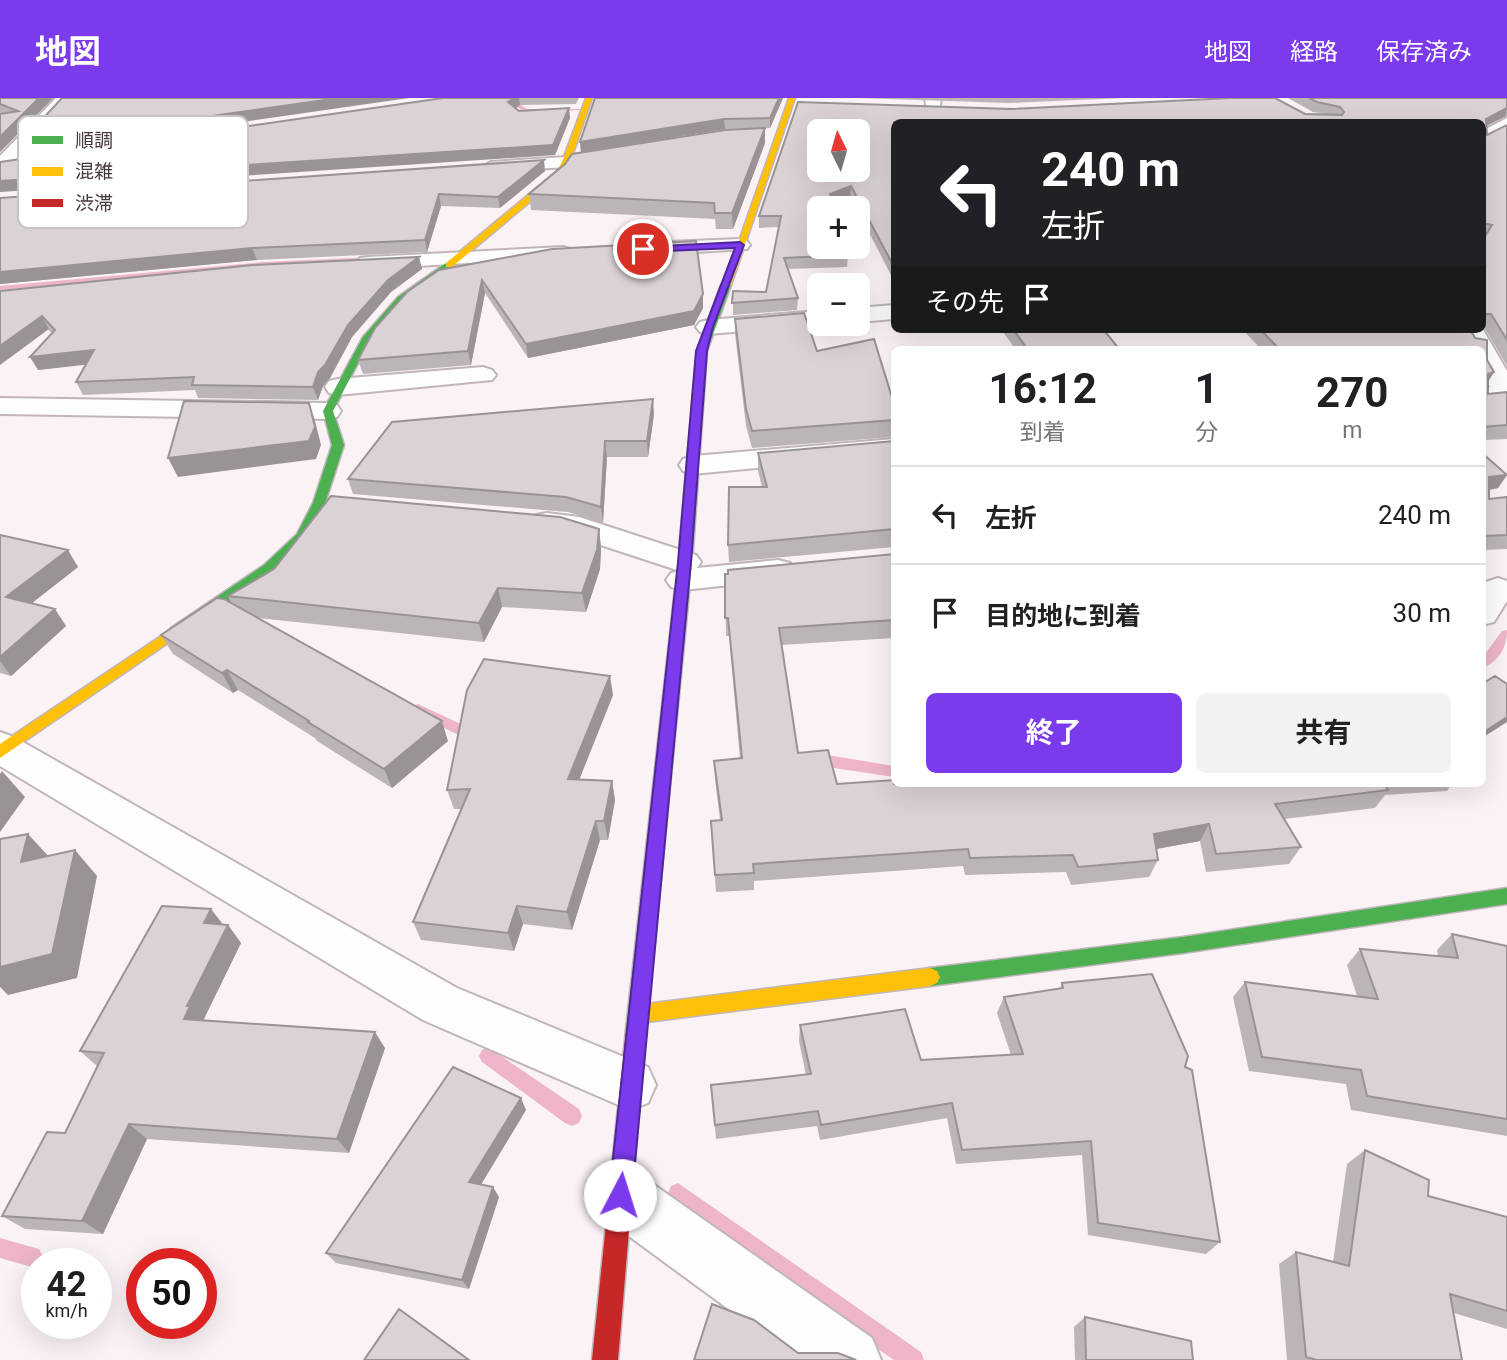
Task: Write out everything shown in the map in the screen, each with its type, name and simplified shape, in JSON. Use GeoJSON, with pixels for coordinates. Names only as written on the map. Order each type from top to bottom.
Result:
{"type":"FeatureCollection","features":[{"type":"Feature","properties":{"kind":"street"},"geometry":{"type":"LineString","coordinates":[[47,116],[62,101]]}},
{"type":"Feature","properties":{"kind":"street"},"geometry":{"type":"LineString","coordinates":[[605,1360],[630,1085],[684,571],[702,351],[708,327],[740,245],[770,136],[795,102]]}},
{"type":"Feature","properties":{"kind":"street"},"geometry":{"type":"LineString","coordinates":[[582,107],[566,162],[559,173],[463,254],[401,299],[366,339],[333,399],[338,446],[333,504],[270,568],[2,749],[440,1004],[630,1085]]}},
{"type":"Feature","properties":{"kind":"street"},"geometry":{"type":"LineString","coordinates":[[1486,136],[1507,123]]}},
{"type":"Feature","properties":{"kind":"street"},"geometry":{"type":"LineString","coordinates":[[0,165],[18,146]]}},
{"type":"Feature","properties":{"kind":"street"},"geometry":{"type":"LineString","coordinates":[[475,169],[566,162],[620,154]]}},
{"type":"Feature","properties":{"kind":"street"},"geometry":{"type":"LineString","coordinates":[[0,165],[18,162]]}},
{"type":"Feature","properties":{"kind":"street"},"geometry":{"type":"LineString","coordinates":[[630,250],[740,245]]}},
{"type":"Feature","properties":{"kind":"street"},"geometry":{"type":"LineString","coordinates":[[350,264],[463,254],[590,252]]}},
{"type":"Feature","properties":{"kind":"street"},"geometry":{"type":"LineString","coordinates":[[870,314],[891,312]]}},
{"type":"Feature","properties":{"kind":"street"},"geometry":{"type":"LineString","coordinates":[[708,327],[807,319]]}},
{"type":"Feature","properties":{"kind":"street"},"geometry":{"type":"LineString","coordinates":[[1486,356],[1504,389],[1492,397],[1486,397]]}},
{"type":"Feature","properties":{"kind":"street"},"geometry":{"type":"LineString","coordinates":[[0,406],[333,399],[483,375]]}},
{"type":"Feature","properties":{"kind":"street"},"geometry":{"type":"LineString","coordinates":[[692,465],[891,447]]}},
{"type":"Feature","properties":{"kind":"street"},"geometry":{"type":"LineString","coordinates":[[513,519],[568,524],[684,571],[802,568]]}},
{"type":"Feature","properties":{"kind":"street"},"geometry":{"type":"LineString","coordinates":[[639,1014],[1183,945],[1507,896]]}},
{"type":"Feature","properties":{"kind":"street"},"geometry":{"type":"LineString","coordinates":[[620,1195],[850,1360]]}},
{"type":"Feature","properties":{"kind":"building"},"geometry":{"type":"Polygon","coordinates":[[[0,98],[39,98],[18,116],[0,137],[0,114],[18,111],[0,104],[0,98]]]}},
{"type":"Feature","properties":{"kind":"building"},"geometry":{"type":"Polygon","coordinates":[[[62,98],[339,98],[211,116],[45,116],[62,98]]]}},
{"type":"Feature","properties":{"kind":"building"},"geometry":{"type":"Polygon","coordinates":[[[443,98],[515,98],[508,102],[519,111],[569,108],[553,145],[248,165],[248,126],[443,98]]]}},
{"type":"Feature","properties":{"kind":"building"},"geometry":{"type":"Polygon","coordinates":[[[595,98],[779,98],[770,118],[724,119],[580,142],[595,98]]]}},
{"type":"Feature","properties":{"kind":"building"},"geometry":{"type":"Polygon","coordinates":[[[1275,98],[1305,114],[1342,115],[1344,112],[1340,107],[1309,98],[1507,98],[1507,108],[1486,119],[891,119],[891,261],[870,222],[870,196],[856,196],[851,186],[831,196],[807,196],[807,257],[784,258],[798,298],[732,303],[733,291],[766,292],[781,216],[759,216],[798,102],[1011,109],[1275,98]]]}},
{"type":"Feature","properties":{"kind":"building"},"geometry":{"type":"Polygon","coordinates":[[[1486,119],[1487,135],[1507,125],[1507,340],[1491,314],[1486,314],[1486,235],[1492,225],[1486,224],[1486,119]]]}},
{"type":"Feature","properties":{"kind":"building"},"geometry":{"type":"Polygon","coordinates":[[[765,128],[732,213],[715,213],[714,203],[529,194],[565,164],[572,154],[725,130],[765,128]]]}},
{"type":"Feature","properties":{"kind":"building"},"geometry":{"type":"Polygon","coordinates":[[[18,159],[18,180],[0,181],[0,162],[18,159]]]}},
{"type":"Feature","properties":{"kind":"building"},"geometry":{"type":"Polygon","coordinates":[[[544,160],[498,197],[439,194],[425,240],[252,248],[0,272],[0,198],[18,197],[18,228],[248,228],[248,181],[544,160]]]}},
{"type":"Feature","properties":{"kind":"building"},"geometry":{"type":"Polygon","coordinates":[[[696,241],[703,294],[694,311],[526,344],[482,280],[468,351],[358,360],[375,328],[407,292],[439,270],[552,249],[696,241]]]}},
{"type":"Feature","properties":{"kind":"building"},"geometry":{"type":"Polygon","coordinates":[[[419,257],[388,280],[348,325],[325,365],[318,372],[313,387],[192,385],[194,377],[76,382],[94,350],[30,357],[55,330],[42,316],[0,346],[0,291],[253,265],[419,257]]]}},
{"type":"Feature","properties":{"kind":"building"},"geometry":{"type":"Polygon","coordinates":[[[804,313],[807,336],[812,336],[817,351],[874,339],[891,394],[891,420],[752,431],[746,409],[735,319],[804,313]]]}},
{"type":"Feature","properties":{"kind":"building"},"geometry":{"type":"Polygon","coordinates":[[[1016,333],[1106,333],[1117,346],[1025,346],[1016,333]]]}},
{"type":"Feature","properties":{"kind":"building"},"geometry":{"type":"Polygon","coordinates":[[[1264,333],[1472,333],[1475,338],[1487,340],[1487,360],[1494,372],[1488,374],[1488,394],[1507,392],[1507,425],[1486,427],[1486,346],[1276,346],[1264,333]]]}},
{"type":"Feature","properties":{"kind":"building"},"geometry":{"type":"Polygon","coordinates":[[[653,399],[647,441],[605,441],[601,507],[566,497],[348,479],[392,422],[653,399]]]}},
{"type":"Feature","properties":{"kind":"building"},"geometry":{"type":"Polygon","coordinates":[[[184,401],[309,403],[315,427],[309,441],[168,458],[184,401]]]}},
{"type":"Feature","properties":{"kind":"building"},"geometry":{"type":"Polygon","coordinates":[[[891,441],[891,529],[728,545],[729,487],[767,487],[758,453],[891,441]]]}},
{"type":"Feature","properties":{"kind":"building"},"geometry":{"type":"Polygon","coordinates":[[[1486,457],[1507,475],[1489,477],[1489,499],[1507,497],[1507,535],[1486,536],[1486,457]]]}},
{"type":"Feature","properties":{"kind":"building"},"geometry":{"type":"Polygon","coordinates":[[[331,496],[560,517],[599,529],[597,550],[582,593],[498,588],[479,623],[228,596],[274,569],[331,496]]]}},
{"type":"Feature","properties":{"kind":"building"},"geometry":{"type":"Polygon","coordinates":[[[0,535],[68,550],[6,597],[55,609],[0,657],[0,535]]]}},
{"type":"Feature","properties":{"kind":"building"},"geometry":{"type":"Polygon","coordinates":[[[891,554],[891,620],[779,628],[798,753],[828,750],[837,784],[891,780],[891,787],[1386,787],[1388,790],[1275,804],[1301,847],[1216,854],[1209,824],[1154,834],[1158,860],[1078,867],[1073,855],[970,858],[968,849],[753,864],[754,873],[715,875],[711,821],[722,820],[714,761],[742,758],[728,618],[725,618],[725,574],[728,574],[728,570],[891,554]]]}},
{"type":"Feature","properties":{"kind":"building"},"geometry":{"type":"Polygon","coordinates":[[[217,598],[224,599],[442,721],[384,769],[227,670],[222,673],[161,635],[217,598]]]}},
{"type":"Feature","properties":{"kind":"building"},"geometry":{"type":"Polygon","coordinates":[[[484,659],[610,676],[568,779],[612,781],[604,821],[596,821],[567,912],[517,906],[508,933],[413,922],[470,789],[447,790],[467,690],[484,659]]]}},
{"type":"Feature","properties":{"kind":"building"},"geometry":{"type":"Polygon","coordinates":[[[1495,676],[1507,684],[1507,717],[1486,731],[1486,682],[1495,676]]]}},
{"type":"Feature","properties":{"kind":"building"},"geometry":{"type":"Polygon","coordinates":[[[28,834],[21,862],[75,850],[52,954],[0,967],[0,839],[28,834]]]}},
{"type":"Feature","properties":{"kind":"building"},"geometry":{"type":"Polygon","coordinates":[[[162,906],[211,909],[204,923],[228,925],[187,1006],[190,1006],[184,1019],[375,1032],[337,1139],[129,1124],[82,1221],[2,1216],[47,1132],[65,1133],[104,1053],[80,1051],[162,906]]]}},
{"type":"Feature","properties":{"kind":"building"},"geometry":{"type":"Polygon","coordinates":[[[1452,934],[1507,946],[1507,1119],[1367,1096],[1361,1070],[1262,1057],[1245,982],[1378,999],[1360,949],[1458,958],[1452,934]]]}},
{"type":"Feature","properties":{"kind":"building"},"geometry":{"type":"Polygon","coordinates":[[[1152,974],[1188,1056],[1185,1067],[1192,1070],[1220,1242],[1098,1223],[1091,1141],[962,1150],[952,1103],[821,1125],[818,1111],[715,1125],[711,1085],[811,1074],[800,1025],[905,1009],[921,1060],[1023,1054],[1004,997],[1063,988],[1062,983],[1152,974]]]}},
{"type":"Feature","properties":{"kind":"building"},"geometry":{"type":"Polygon","coordinates":[[[453,1067],[521,1098],[469,1182],[493,1187],[462,1280],[326,1253],[453,1067]]]}},
{"type":"Feature","properties":{"kind":"building"},"geometry":{"type":"Polygon","coordinates":[[[1365,1150],[1429,1180],[1428,1196],[1507,1217],[1507,1311],[1450,1294],[1462,1360],[1317,1360],[1306,1357],[1296,1252],[1349,1266],[1365,1150]]]}},
{"type":"Feature","properties":{"kind":"building"},"geometry":{"type":"Polygon","coordinates":[[[712,1304],[754,1320],[798,1353],[838,1353],[856,1360],[694,1360],[712,1304]]]}},
{"type":"Feature","properties":{"kind":"building"},"geometry":{"type":"Polygon","coordinates":[[[399,1309],[469,1360],[364,1360],[399,1309]]]}},
{"type":"Feature","properties":{"kind":"building"},"geometry":{"type":"Polygon","coordinates":[[[1085,1317],[1191,1341],[1193,1360],[1086,1360],[1085,1317]]]}},
{"type":"Feature","properties":{"kind":"waterway"},"geometry":{"type":"LineString","coordinates":[[0,112],[96,98]]}},
{"type":"Feature","properties":{"kind":"waterway"},"geometry":{"type":"LineString","coordinates":[[507,98],[526,111],[596,109]]}},
{"type":"Feature","properties":{"kind":"waterway"},"geometry":{"type":"LineString","coordinates":[[0,288],[264,264],[375,259]]}},
{"type":"Feature","properties":{"kind":"waterway"},"geometry":{"type":"LineString","coordinates":[[1486,662],[1507,634]]}},
{"type":"Feature","properties":{"kind":"waterway"},"geometry":{"type":"LineString","coordinates":[[418,709],[475,737]]}},
{"type":"Feature","properties":{"kind":"waterway"},"geometry":{"type":"LineString","coordinates":[[812,760],[827,760],[891,771]]}},
{"type":"Feature","properties":{"kind":"waterway"},"geometry":{"type":"LineString","coordinates":[[488,1056],[572,1116]]}},
{"type":"Feature","properties":{"kind":"waterway"},"geometry":{"type":"LineString","coordinates":[[678,1193],[913,1360]]}},
{"type":"Feature","properties":{"kind":"waterway"},"geometry":{"type":"LineString","coordinates":[[0,1248],[21,1253]]}},
{"type":"Feature","properties":{"kind":"traffic: fast"},"geometry":{"type":"LineString","coordinates":[[176,631],[269,568],[303,536],[319,503],[338,445],[328,411],[366,339],[401,299],[449,265]]}},
{"type":"Feature","properties":{"kind":"traffic: fast"},"geometry":{"type":"LineString","coordinates":[[636,1030],[685,562],[702,351],[726,285]]}},
{"type":"Feature","properties":{"kind":"traffic: fast"},"geometry":{"type":"LineString","coordinates":[[930,977],[1183,945],[1507,896]]}},
{"type":"Feature","properties":{"kind":"traffic: slow"},"geometry":{"type":"LineString","coordinates":[[449,265],[559,173],[566,162],[589,98]]}},
{"type":"Feature","properties":{"kind":"traffic: slow"},"geometry":{"type":"LineString","coordinates":[[726,285],[792,98]]}},
{"type":"Feature","properties":{"kind":"traffic: slow"},"geometry":{"type":"LineString","coordinates":[[0,752],[176,631]]}},
{"type":"Feature","properties":{"kind":"traffic: slow"},"geometry":{"type":"LineString","coordinates":[[639,1014],[930,977]]}},
{"type":"Feature","properties":{"kind":"traffic: jam"},"geometry":{"type":"LineString","coordinates":[[605,1360],[636,1030]]}},
{"type":"Feature","properties":{"kind":"route"},"geometry":{"type":"LineString","coordinates":[[620,1195],[685,562],[702,351],[708,327],[740,245],[643,249]]}}]}
